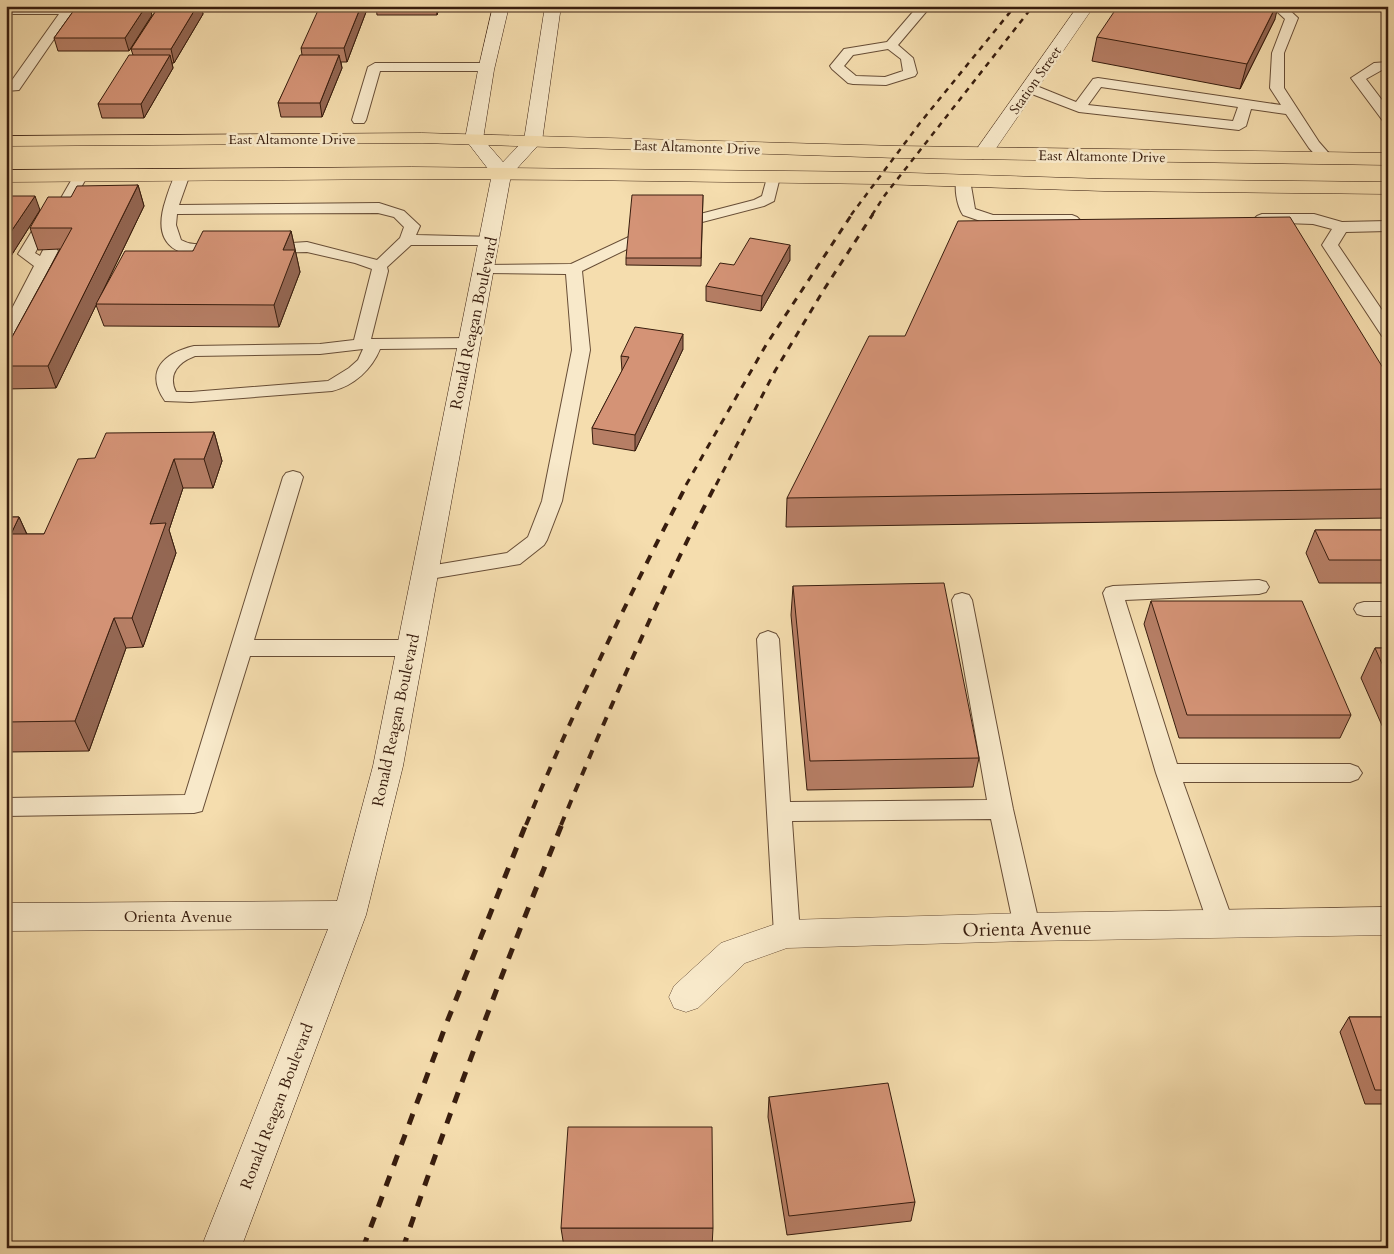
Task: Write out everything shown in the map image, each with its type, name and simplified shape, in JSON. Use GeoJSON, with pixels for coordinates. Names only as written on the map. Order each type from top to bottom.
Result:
{"type":"FeatureCollection","features":[{"type":"Feature","properties":{"kind":"main road","name":"East Altamonte Drive"},"geometry":{"type":"LineString","coordinates":[[6,141],[354,138],[474,139],[747,149],[1388,159]]}},
{"type":"Feature","properties":{"kind":"main road"},"geometry":{"type":"LineString","coordinates":[[1264,187],[1326,158]]}},
{"type":"Feature","properties":{"kind":"main road","name":"East Altamonte Drive"},"geometry":{"type":"LineString","coordinates":[[6,176],[502,174],[1388,188]]}},
{"type":"Feature","properties":{"kind":"street"},"geometry":{"type":"LineString","coordinates":[[501,6],[487,66],[474,139],[502,174],[533,141],[554,6]]}},
{"type":"Feature","properties":{"kind":"street","name":"Station Street"},"geometry":{"type":"LineString","coordinates":[[983,154],[1086,6]]}},
{"type":"Feature","properties":{"kind":"street","name":"Ronald Reagan Boulevard"},"geometry":{"type":"LineString","coordinates":[[220,1248],[350,914],[388,766],[502,174]]}},
{"type":"Feature","properties":{"kind":"street","name":"Orienta Avenue"},"geometry":{"type":"LineString","coordinates":[[6,917],[350,914]]}},
{"type":"Feature","properties":{"kind":"street","name":"Orienta Avenue"},"geometry":{"type":"LineString","coordinates":[[686,997],[733,953],[787,934],[1027,927],[1388,921]]}},
{"type":"Feature","properties":{"kind":"lane"},"geometry":{"type":"LineString","coordinates":[[104,8],[218,6]]}},
{"type":"Feature","properties":{"kind":"lane"},"geometry":{"type":"LineString","coordinates":[[891,46],[907,58],[910,73],[886,80],[853,80],[836,66],[849,52],[891,46],[925,6]]}},
{"type":"Feature","properties":{"kind":"lane"},"geometry":{"type":"LineString","coordinates":[[1277,6],[1292,18],[1278,53],[1277,88],[1314,146],[1326,158]]}},
{"type":"Feature","properties":{"kind":"lane"},"geometry":{"type":"LineString","coordinates":[[6,10],[72,10],[14,87],[6,87]]}},
{"type":"Feature","properties":{"kind":"lane"},"geometry":{"type":"LineString","coordinates":[[359,120],[375,67],[487,66]]}},
{"type":"Feature","properties":{"kind":"lane"},"geometry":{"type":"LineString","coordinates":[[1388,66],[1379,66],[1358,78],[1388,118]]}},
{"type":"Feature","properties":{"kind":"lane"},"geometry":{"type":"LineString","coordinates":[[1079,108],[1098,82],[1291,111]]}},
{"type":"Feature","properties":{"kind":"lane"},"geometry":{"type":"LineString","coordinates":[[1029,88],[1079,108],[1239,126],[1245,105]]}},
{"type":"Feature","properties":{"kind":"lane"},"geometry":{"type":"LineString","coordinates":[[183,174],[172,201],[168,226],[173,240],[184,248],[307,248],[360,259],[379,266]]}},
{"type":"Feature","properties":{"kind":"lane"},"geometry":{"type":"LineString","coordinates":[[42,264],[26,254],[45,222],[65,213],[81,175]]}},
{"type":"Feature","properties":{"kind":"lane"},"geometry":{"type":"LineString","coordinates":[[484,268],[574,269],[654,230],[769,198],[773,177]]}},
{"type":"Feature","properties":{"kind":"lane"},"geometry":{"type":"LineString","coordinates":[[963,180],[968,212],[992,220],[1090,220]]}},
{"type":"Feature","properties":{"kind":"lane"},"geometry":{"type":"LineString","coordinates":[[170,210],[379,208],[399,214],[412,226],[407,240],[379,266]]}},
{"type":"Feature","properties":{"kind":"lane"},"geometry":{"type":"LineString","coordinates":[[1246,219],[1314,219],[1342,227],[1388,226]]}},
{"type":"Feature","properties":{"kind":"lane"},"geometry":{"type":"LineString","coordinates":[[1342,227],[1330,245],[1388,332]]}},
{"type":"Feature","properties":{"kind":"lane"},"geometry":{"type":"LineString","coordinates":[[407,240],[490,240]]}},
{"type":"Feature","properties":{"kind":"lane"},"geometry":{"type":"LineString","coordinates":[[6,338],[51,249]]}},
{"type":"Feature","properties":{"kind":"lane"},"geometry":{"type":"LineString","coordinates":[[379,266],[380,271],[368,344],[366,362],[355,372],[332,386],[181,397],[171,397],[165,390],[164,380],[170,364],[176,357],[185,353],[320,349],[368,344],[468,344]]}},
{"type":"Feature","properties":{"kind":"lane"},"geometry":{"type":"LineString","coordinates":[[424,573],[513,559],[537,540],[552,500],[581,350],[574,269]]}},
{"type":"Feature","properties":{"kind":"lane"},"geometry":{"type":"LineString","coordinates":[[6,807],[194,804],[293,477]]}},
{"type":"Feature","properties":{"kind":"lane"},"geometry":{"type":"LineString","coordinates":[[1221,924],[1168,772],[1113,593],[1259,587]]}},
{"type":"Feature","properties":{"kind":"lane"},"geometry":{"type":"LineString","coordinates":[[962,600],[1001,809],[1027,927]]}},
{"type":"Feature","properties":{"kind":"lane"},"geometry":{"type":"LineString","coordinates":[[1364,610],[1388,610]]}},
{"type":"Feature","properties":{"kind":"lane"},"geometry":{"type":"LineString","coordinates":[[768,639],[787,934]]}},
{"type":"Feature","properties":{"kind":"lane"},"geometry":{"type":"LineString","coordinates":[[241,648],[410,648]]}},
{"type":"Feature","properties":{"kind":"lane"},"geometry":{"type":"LineString","coordinates":[[1168,772],[1350,772]]}},
{"type":"Feature","properties":{"kind":"lane"},"geometry":{"type":"LineString","coordinates":[[779,812],[1001,809]]}},
{"type":"Feature","properties":{"kind":"building"},"geometry":{"type":"Polygon","coordinates":[[[77,6],[146,6],[125,38],[54,38],[77,6]]]}},
{"type":"Feature","properties":{"kind":"building"},"geometry":{"type":"Polygon","coordinates":[[[159,6],[197,6],[171,49],[131,49],[159,6]]]}},
{"type":"Feature","properties":{"kind":"building"},"geometry":{"type":"Polygon","coordinates":[[[320,6],[361,6],[344,48],[301,48],[320,6]]]}},
{"type":"Feature","properties":{"kind":"building"},"geometry":{"type":"Polygon","coordinates":[[[1118,6],[1276,6],[1247,64],[1097,37],[1118,6]]]}},
{"type":"Feature","properties":{"kind":"building"},"geometry":{"type":"Polygon","coordinates":[[[129,55],[170,55],[141,104],[98,104],[129,55]]]}},
{"type":"Feature","properties":{"kind":"building"},"geometry":{"type":"Polygon","coordinates":[[[300,55],[339,55],[320,103],[278,103],[300,55]]]}},
{"type":"Feature","properties":{"kind":"building"},"geometry":{"type":"Polygon","coordinates":[[[138,185],[48,366],[6,366],[6,348],[72,228],[30,228],[48,197],[71,197],[77,186],[138,185]]]}},
{"type":"Feature","properties":{"kind":"building"},"geometry":{"type":"Polygon","coordinates":[[[632,195],[703,195],[701,258],[626,258],[632,195]]]}},
{"type":"Feature","properties":{"kind":"building"},"geometry":{"type":"Polygon","coordinates":[[[6,196],[35,196],[6,239],[6,196]]]}},
{"type":"Feature","properties":{"kind":"building"},"geometry":{"type":"Polygon","coordinates":[[[1290,217],[1388,376],[1388,489],[787,498],[869,336],[905,336],[958,221],[1290,217]]]}},
{"type":"Feature","properties":{"kind":"building"},"geometry":{"type":"Polygon","coordinates":[[[203,231],[291,231],[283,250],[295,250],[274,305],[96,304],[125,251],[193,251],[203,231]]]}},
{"type":"Feature","properties":{"kind":"building"},"geometry":{"type":"Polygon","coordinates":[[[750,238],[790,245],[762,296],[706,286],[720,263],[734,265],[750,238]]]}},
{"type":"Feature","properties":{"kind":"building"},"geometry":{"type":"Polygon","coordinates":[[[635,327],[683,334],[635,435],[592,428],[629,357],[621,356],[635,327]]]}},
{"type":"Feature","properties":{"kind":"building"},"geometry":{"type":"Polygon","coordinates":[[[214,432],[204,459],[174,459],[150,524],[166,523],[132,618],[114,618],[75,721],[6,722],[6,621],[10,613],[6,613],[6,517],[19,517],[11,534],[44,534],[78,459],[95,458],[106,433],[214,432]]]}},
{"type":"Feature","properties":{"kind":"building"},"geometry":{"type":"Polygon","coordinates":[[[1315,530],[1388,530],[1388,560],[1329,560],[1315,530]]]}},
{"type":"Feature","properties":{"kind":"building"},"geometry":{"type":"Polygon","coordinates":[[[944,583],[979,758],[810,761],[793,586],[944,583]]]}},
{"type":"Feature","properties":{"kind":"building"},"geometry":{"type":"Polygon","coordinates":[[[1151,601],[1302,601],[1351,715],[1187,715],[1151,601]]]}},
{"type":"Feature","properties":{"kind":"building"},"geometry":{"type":"Polygon","coordinates":[[[1375,648],[1388,648],[1388,677],[1375,648]]]}},
{"type":"Feature","properties":{"kind":"building"},"geometry":{"type":"Polygon","coordinates":[[[1349,1017],[1388,1017],[1388,1090],[1375,1090],[1349,1017]]]}},
{"type":"Feature","properties":{"kind":"building"},"geometry":{"type":"Polygon","coordinates":[[[888,1083],[915,1202],[789,1216],[769,1097],[888,1083]]]}},
{"type":"Feature","properties":{"kind":"building"},"geometry":{"type":"Polygon","coordinates":[[[568,1127],[712,1127],[713,1228],[561,1228],[568,1127]]]}},
{"type":"Feature","properties":{"kind":"railway"},"geometry":{"type":"LineString","coordinates":[[851,215],[920,123],[1015,6]]}},
{"type":"Feature","properties":{"kind":"railway"},"geometry":{"type":"LineString","coordinates":[[872,215],[885,195],[1033,6]]}},
{"type":"Feature","properties":{"kind":"railway"},"geometry":{"type":"LineString","coordinates":[[686,485],[766,345],[852,214]]}},
{"type":"Feature","properties":{"kind":"railway"},"geometry":{"type":"LineString","coordinates":[[716,485],[775,371],[823,291],[873,214]]}},
{"type":"Feature","properties":{"kind":"railway"},"geometry":{"type":"LineString","coordinates":[[526,825],[603,653],[687,484]]}},
{"type":"Feature","properties":{"kind":"railway"},"geometry":{"type":"LineString","coordinates":[[561,825],[654,610],[716,484]]}},
{"type":"Feature","properties":{"kind":"railway"},"geometry":{"type":"LineString","coordinates":[[363,1248],[447,1022],[526,824]]}},
{"type":"Feature","properties":{"kind":"railway"},"geometry":{"type":"LineString","coordinates":[[403,1248],[440,1141],[562,824]]}}]}
